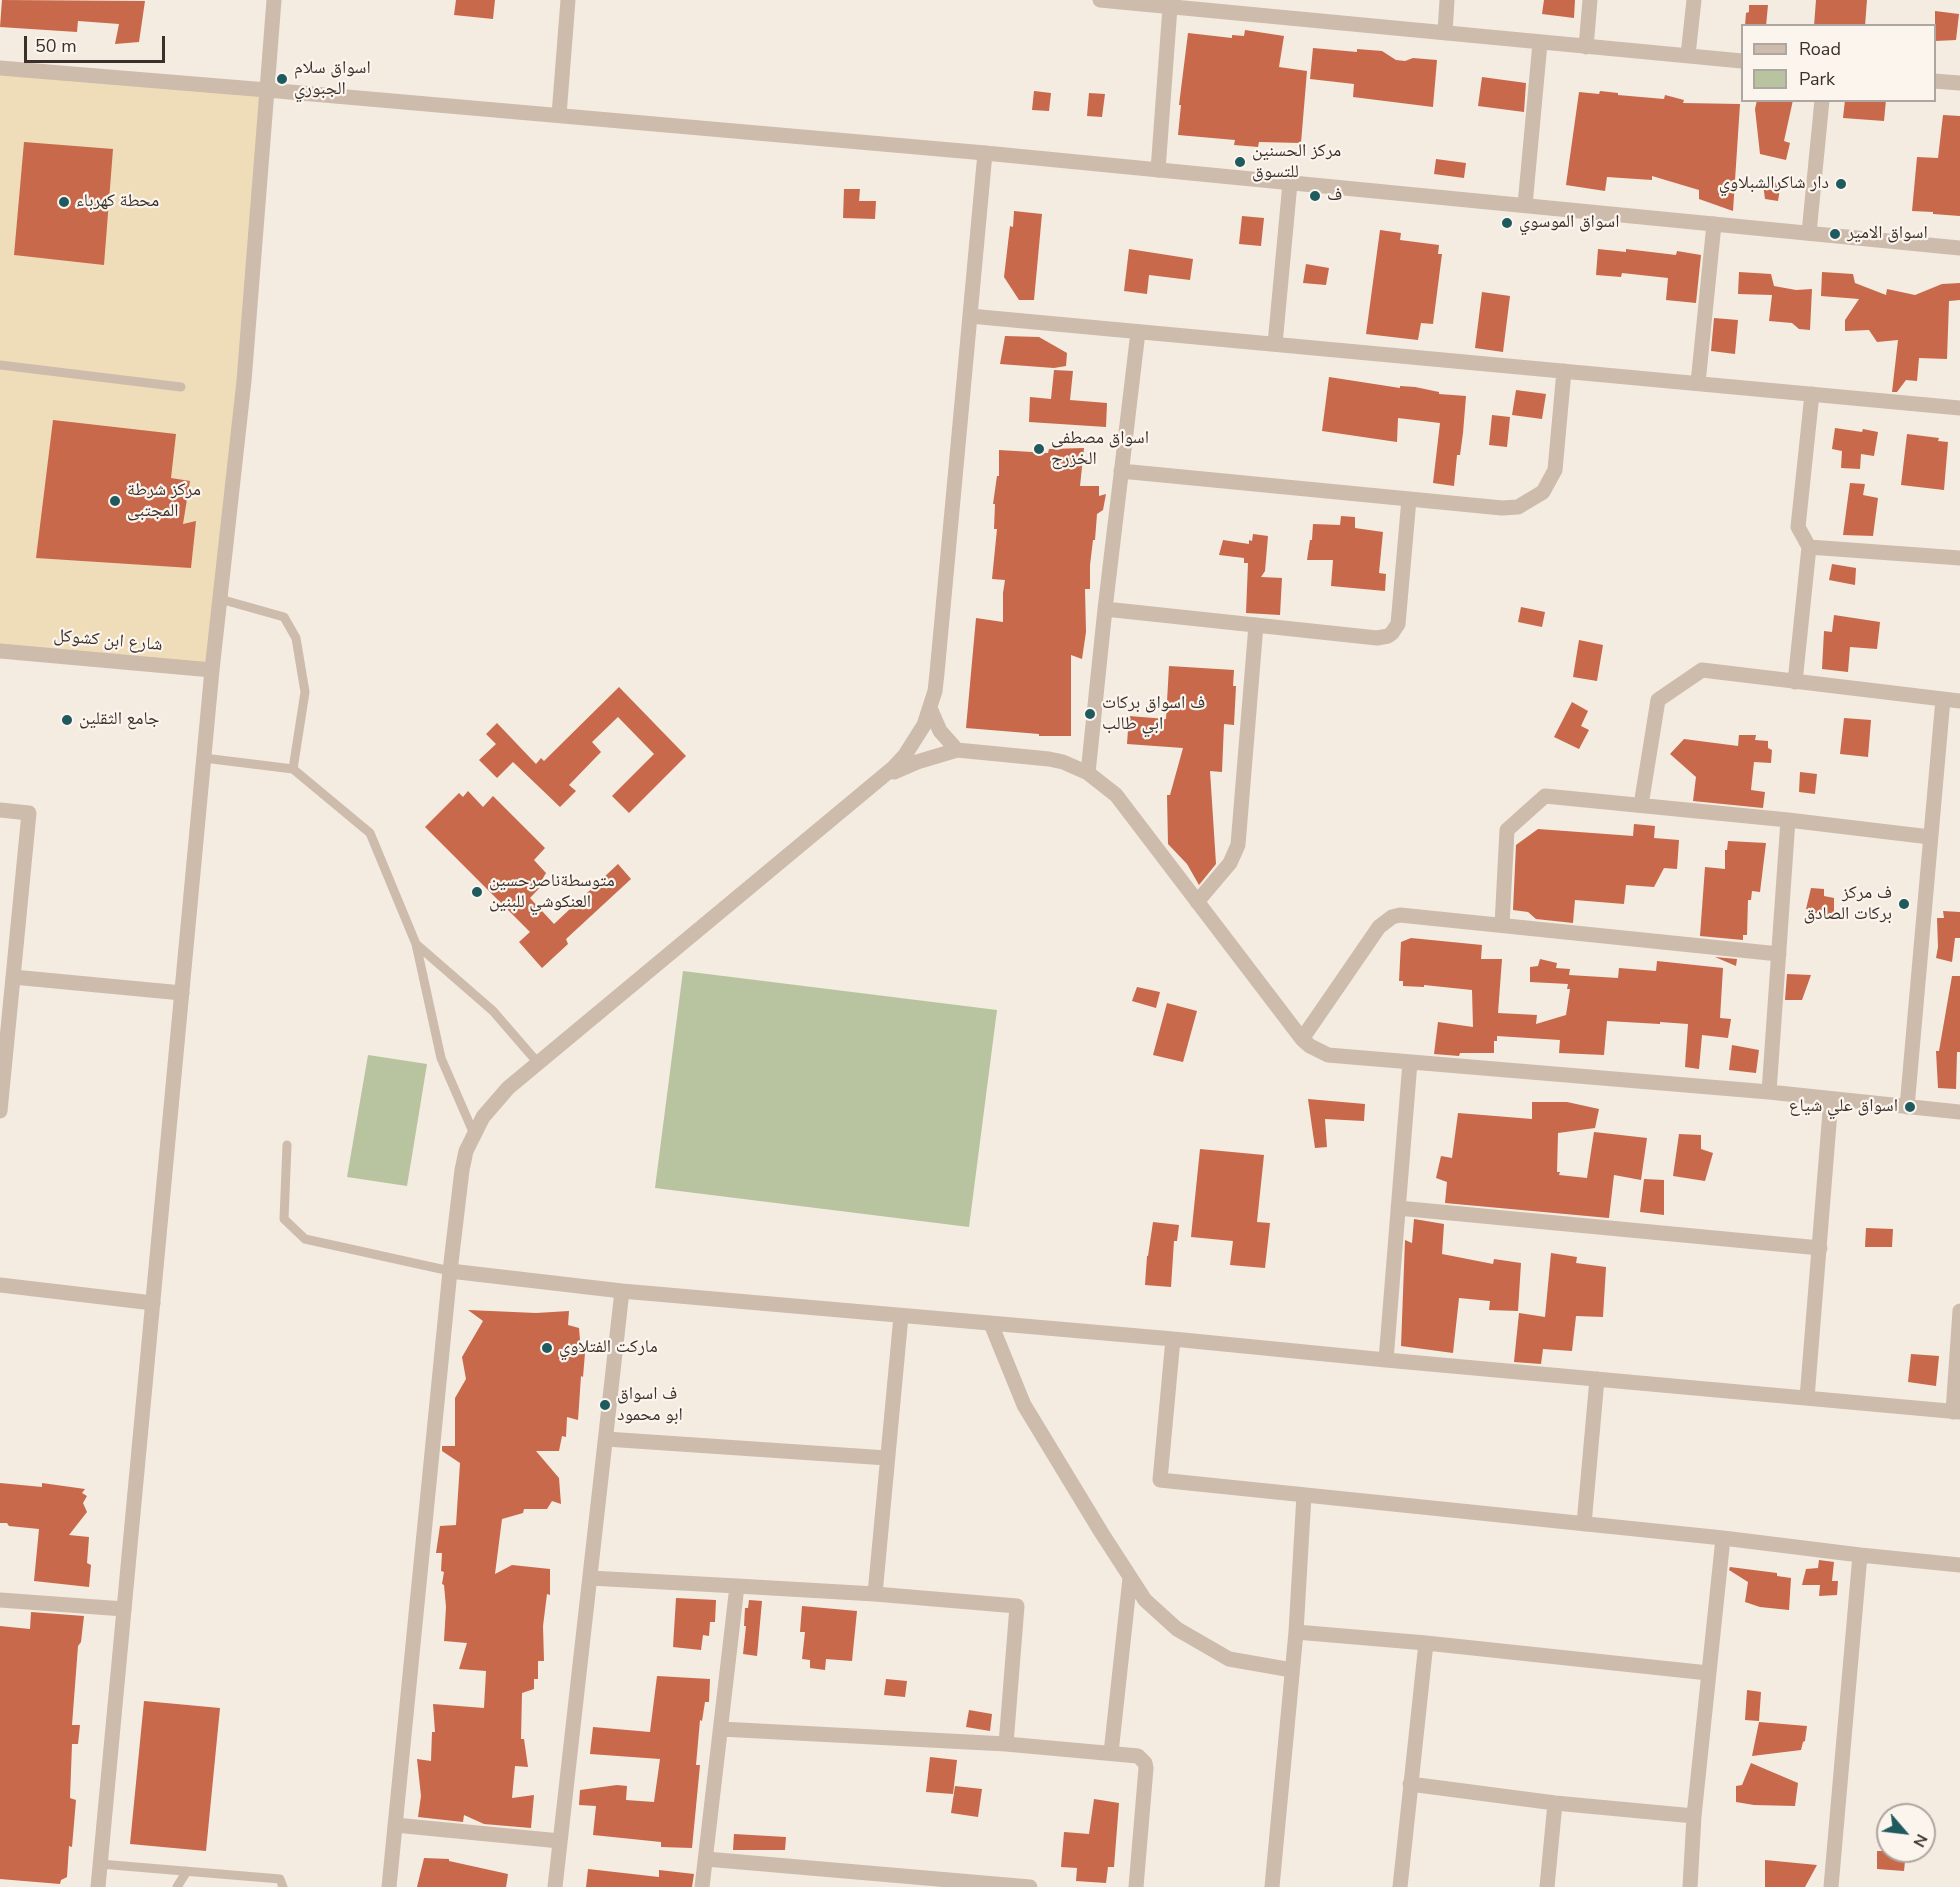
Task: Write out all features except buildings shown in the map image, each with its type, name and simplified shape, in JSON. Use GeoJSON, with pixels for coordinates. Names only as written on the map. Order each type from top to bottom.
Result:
{"type":"FeatureCollection","features":[{"type":"Feature","properties":{"kind":"street"},"geometry":{"type":"LineString","coordinates":[[98,1887],[212,670],[244,381],[274,0]]}},
{"type":"Feature","properties":{"kind":"street"},"geometry":{"type":"LineString","coordinates":[[559,115],[568,0]]}},
{"type":"Feature","properties":{"kind":"street"},"geometry":{"type":"LineString","coordinates":[[1100,0],[1741,61]]}},
{"type":"Feature","properties":{"kind":"street"},"geometry":{"type":"LineString","coordinates":[[1445,33],[1447,0]]}},
{"type":"Feature","properties":{"kind":"street"},"geometry":{"type":"LineString","coordinates":[[1586,47],[1590,0]]}},
{"type":"Feature","properties":{"kind":"street"},"geometry":{"type":"LineString","coordinates":[[1688,55],[1694,0]]}},
{"type":"Feature","properties":{"kind":"street"},"geometry":{"type":"LineString","coordinates":[[1158,170],[1170,7]]}},
{"type":"Feature","properties":{"kind":"street"},"geometry":{"type":"LineString","coordinates":[[1525,205],[1540,43]]}},
{"type":"Feature","properties":{"kind":"street"},"geometry":{"type":"LineString","coordinates":[[0,68],[985,153],[1960,248]]}},
{"type":"Feature","properties":{"kind":"street"},"geometry":{"type":"LineString","coordinates":[[1936,81],[1960,83]]}},
{"type":"Feature","properties":{"kind":"street"},"geometry":{"type":"LineString","coordinates":[[1809,233],[1822,102]]}},
{"type":"Feature","properties":{"kind":"street"},"geometry":{"type":"LineString","coordinates":[[389,1887],[450,1271],[462,1170],[474,1134],[495,1102],[538,1063],[880,780],[905,755],[916,740],[930,708],[938,661],[985,153]]}},
{"type":"Feature","properties":{"kind":"street"},"geometry":{"type":"LineString","coordinates":[[1275,344],[1290,183]]}},
{"type":"Feature","properties":{"kind":"street"},"geometry":{"type":"LineString","coordinates":[[1698,383],[1714,224]]}},
{"type":"Feature","properties":{"kind":"street"},"geometry":{"type":"LineString","coordinates":[[970,316],[1960,408]]}},
{"type":"Feature","properties":{"kind":"street"},"geometry":{"type":"LineString","coordinates":[[1088,772],[1138,332]]}},
{"type":"Feature","properties":{"kind":"street"},"geometry":{"type":"LineString","coordinates":[[1121,471],[1510,508],[1527,503],[1543,492],[1552,477],[1557,461],[1564,371]]}},
{"type":"Feature","properties":{"kind":"street"},"geometry":{"type":"LineString","coordinates":[[1795,682],[1809,547],[1798,527],[1812,394]]}},
{"type":"Feature","properties":{"kind":"street"},"geometry":{"type":"LineString","coordinates":[[1105,609],[1377,638],[1392,633],[1399,619],[1409,499]]}},
{"type":"Feature","properties":{"kind":"street"},"geometry":{"type":"LineString","coordinates":[[1809,547],[1960,558]]}},
{"type":"Feature","properties":{"kind":"street"},"geometry":{"type":"LineString","coordinates":[[1197,902],[1230,863],[1238,845],[1256,625]]}},
{"type":"Feature","properties":{"kind":"street","name":"شارع ابن كشوكل"},"geometry":{"type":"LineString","coordinates":[[0,651],[212,670]]}},
{"type":"Feature","properties":{"kind":"street"},"geometry":{"type":"LineString","coordinates":[[1641,806],[1658,700],[1702,670],[1960,701]]}},
{"type":"Feature","properties":{"kind":"street"},"geometry":{"type":"LineString","coordinates":[[1907,1107],[1943,699]]}},
{"type":"Feature","properties":{"kind":"street"},"geometry":{"type":"LineString","coordinates":[[930,708],[940,731],[957,750]]}},
{"type":"Feature","properties":{"kind":"street"},"geometry":{"type":"LineString","coordinates":[[880,780],[917,762],[957,750],[1049,759],[1088,772],[1116,795],[1302,1039],[1328,1055],[1769,1092],[1960,1112]]}},
{"type":"Feature","properties":{"kind":"street"},"geometry":{"type":"LineString","coordinates":[[1502,925],[1507,830],[1545,796],[1788,820],[1930,837]]}},
{"type":"Feature","properties":{"kind":"street"},"geometry":{"type":"LineString","coordinates":[[0,810],[29,813],[0,1111]]}},
{"type":"Feature","properties":{"kind":"street"},"geometry":{"type":"LineString","coordinates":[[1769,1092],[1788,820]]}},
{"type":"Feature","properties":{"kind":"street"},"geometry":{"type":"LineString","coordinates":[[1302,1039],[1379,927],[1392,917],[1407,915],[1779,954]]}},
{"type":"Feature","properties":{"kind":"street"},"geometry":{"type":"LineString","coordinates":[[13,977],[182,993]]}},
{"type":"Feature","properties":{"kind":"street"},"geometry":{"type":"LineString","coordinates":[[1386,1360],[1410,1062]]}},
{"type":"Feature","properties":{"kind":"street"},"geometry":{"type":"LineString","coordinates":[[1807,1398],[1831,1099]]}},
{"type":"Feature","properties":{"kind":"street"},"geometry":{"type":"LineString","coordinates":[[1398,1208],[1820,1248]]}},
{"type":"Feature","properties":{"kind":"street"},"geometry":{"type":"LineString","coordinates":[[450,1271],[622,1291],[1173,1339],[1956,1412],[1960,1311]]}},
{"type":"Feature","properties":{"kind":"street"},"geometry":{"type":"LineString","coordinates":[[0,1285],[153,1303]]}},
{"type":"Feature","properties":{"kind":"street"},"geometry":{"type":"LineString","coordinates":[[555,1887],[622,1291]]}},
{"type":"Feature","properties":{"kind":"street"},"geometry":{"type":"LineString","coordinates":[[874,1594],[901,1316]]}},
{"type":"Feature","properties":{"kind":"street"},"geometry":{"type":"LineString","coordinates":[[991,1324],[1024,1405],[1145,1600],[1177,1629],[1229,1659],[1292,1670]]}},
{"type":"Feature","properties":{"kind":"street"},"geometry":{"type":"LineString","coordinates":[[1173,1339],[1160,1480],[1724,1538],[1960,1565]]}},
{"type":"Feature","properties":{"kind":"street"},"geometry":{"type":"LineString","coordinates":[[1584,1524],[1597,1379]]}},
{"type":"Feature","properties":{"kind":"street"},"geometry":{"type":"LineString","coordinates":[[606,1439],[887,1458]]}},
{"type":"Feature","properties":{"kind":"street"},"geometry":{"type":"LineString","coordinates":[[1272,1887],[1296,1632],[1304,1495]]}},
{"type":"Feature","properties":{"kind":"street"},"geometry":{"type":"LineString","coordinates":[[1690,1887],[1694,1816],[1724,1538]]}},
{"type":"Feature","properties":{"kind":"street"},"geometry":{"type":"LineString","coordinates":[[1831,1887],[1860,1555]]}},
{"type":"Feature","properties":{"kind":"street"},"geometry":{"type":"LineString","coordinates":[[590,1578],[874,1594],[1017,1606],[1006,1744]]}},
{"type":"Feature","properties":{"kind":"street"},"geometry":{"type":"LineString","coordinates":[[1111,1753],[1130,1578]]}},
{"type":"Feature","properties":{"kind":"street"},"geometry":{"type":"LineString","coordinates":[[702,1887],[737,1586]]}},
{"type":"Feature","properties":{"kind":"street"},"geometry":{"type":"LineString","coordinates":[[0,1600],[124,1609]]}},
{"type":"Feature","properties":{"kind":"street"},"geometry":{"type":"LineString","coordinates":[[1296,1632],[1426,1642],[1708,1673]]}},
{"type":"Feature","properties":{"kind":"street"},"geometry":{"type":"LineString","coordinates":[[1400,1887],[1426,1642]]}},
{"type":"Feature","properties":{"kind":"street"},"geometry":{"type":"LineString","coordinates":[[721,1729],[1006,1744],[1138,1756],[1145,1763],[1136,1887]]}},
{"type":"Feature","properties":{"kind":"street"},"geometry":{"type":"LineString","coordinates":[[1410,1784],[1555,1803],[1694,1816]]}},
{"type":"Feature","properties":{"kind":"street"},"geometry":{"type":"LineString","coordinates":[[1547,1887],[1555,1803]]}},
{"type":"Feature","properties":{"kind":"street"},"geometry":{"type":"LineString","coordinates":[[395,1825],[560,1841]]}},
{"type":"Feature","properties":{"kind":"street"},"geometry":{"type":"LineString","coordinates":[[705,1859],[1030,1887]]}},
{"type":"Feature","properties":{"kind":"lane"},"geometry":{"type":"LineString","coordinates":[[0,365],[181,387]]}},
{"type":"Feature","properties":{"kind":"lane"},"geometry":{"type":"LineString","coordinates":[[220,599],[284,617],[297,638],[305,692],[293,769]]}},
{"type":"Feature","properties":{"kind":"lane"},"geometry":{"type":"LineString","coordinates":[[204,758],[293,769],[370,833],[416,944],[441,1058],[474,1134]]}},
{"type":"Feature","properties":{"kind":"lane"},"geometry":{"type":"LineString","coordinates":[[416,944],[493,1011],[538,1063]]}},
{"type":"Feature","properties":{"kind":"lane"},"geometry":{"type":"LineString","coordinates":[[287,1145],[284,1220],[305,1239],[450,1271]]}},
{"type":"Feature","properties":{"kind":"lane"},"geometry":{"type":"LineString","coordinates":[[100,1864],[280,1879],[283,1887]]}},
{"type":"Feature","properties":{"kind":"lane"},"geometry":{"type":"LineString","coordinates":[[177,1887],[187,1871]]}},
{"type":"Feature","properties":{"kind":"green space"},"geometry":{"type":"Polygon","coordinates":[[[683,971],[997,1010],[969,1227],[655,1188],[683,971]]]}},
{"type":"Feature","properties":{"kind":"green space"},"geometry":{"type":"Polygon","coordinates":[[[368,1055],[427,1064],[407,1186],[347,1177],[368,1055]]]}},
{"type":"Feature","properties":{"kind":"sand"},"geometry":{"type":"Polygon","coordinates":[[[0,68],[267,90],[212,670],[0,650],[0,68]]]}},
{"type":"Feature","properties":{"kind":"place","name":"اسواق سلام الجبوري"},"geometry":{"type":"Point","coordinates":[282,79]}},
{"type":"Feature","properties":{"kind":"place","name":"مركز الحسنين للتسوق"},"geometry":{"type":"Point","coordinates":[1240,162]}},
{"type":"Feature","properties":{"kind":"place","name":"دار شاكرالشبلاوي"},"geometry":{"type":"Point","coordinates":[1841,184]}},
{"type":"Feature","properties":{"kind":"place","name":"ف"},"geometry":{"type":"Point","coordinates":[1315,196]}},
{"type":"Feature","properties":{"kind":"place","name":"محطة كهرباء"},"geometry":{"type":"Point","coordinates":[64,202]}},
{"type":"Feature","properties":{"kind":"place","name":"اسواق الموسوي"},"geometry":{"type":"Point","coordinates":[1507,223]}},
{"type":"Feature","properties":{"kind":"place","name":"اسواق الامير"},"geometry":{"type":"Point","coordinates":[1835,234]}},
{"type":"Feature","properties":{"kind":"place","name":"اسواق مصطفى الخزرج"},"geometry":{"type":"Point","coordinates":[1039,449]}},
{"type":"Feature","properties":{"kind":"place","name":"مركز شرطة المجتبى"},"geometry":{"type":"Point","coordinates":[115,501]}},
{"type":"Feature","properties":{"kind":"place","name":"ف اسواق بركات ابي طالب"},"geometry":{"type":"Point","coordinates":[1090,714]}},
{"type":"Feature","properties":{"kind":"place","name":"جامع الثقلين"},"geometry":{"type":"Point","coordinates":[67,720]}},
{"type":"Feature","properties":{"kind":"place","name":"متوسطةناصرحسين العنكوشي للبنين"},"geometry":{"type":"Point","coordinates":[477,892]}},
{"type":"Feature","properties":{"kind":"place","name":"ف مركز بركات الصادق"},"geometry":{"type":"Point","coordinates":[1904,904]}},
{"type":"Feature","properties":{"kind":"place","name":"اسواق علي شياع"},"geometry":{"type":"Point","coordinates":[1910,1107]}},
{"type":"Feature","properties":{"kind":"place","name":"ماركت الفتلاوي"},"geometry":{"type":"Point","coordinates":[547,1348]}},
{"type":"Feature","properties":{"kind":"place","name":"ف اسواق ابو محمود"},"geometry":{"type":"Point","coordinates":[605,1405]}}]}
